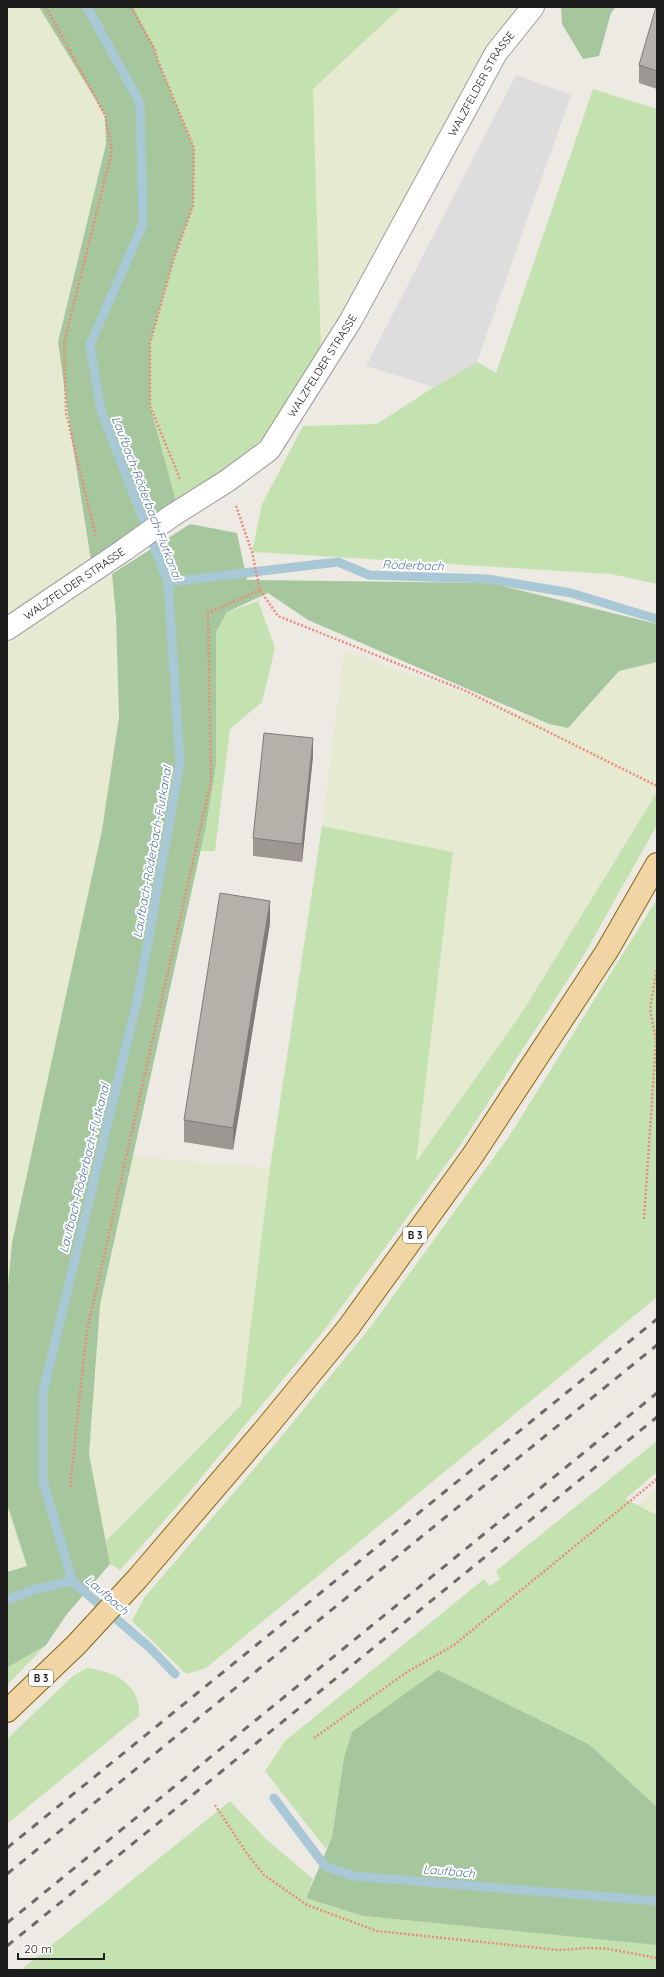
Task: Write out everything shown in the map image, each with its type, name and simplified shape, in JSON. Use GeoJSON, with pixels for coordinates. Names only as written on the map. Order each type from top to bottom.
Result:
{"type":"FeatureCollection","features":[{"type":"Feature","properties":{"kind":"main road","name":"B 3"},"geometry":{"type":"LineString","coordinates":[[7,1711],[76,1645],[136,1579],[266,1428],[362,1309],[478,1148],[607,951],[657,864]]}},
{"type":"Feature","properties":{"kind":"street","name":"WALZFELDER STRASSE"},"geometry":{"type":"LineString","coordinates":[[7,628],[102,565],[182,509],[227,481],[269,450],[351,320],[496,53],[533,7]]}},
{"type":"Feature","properties":{"kind":"path"},"geometry":{"type":"LineString","coordinates":[[46,7],[105,115],[112,151],[64,343],[66,413],[102,565]]}},
{"type":"Feature","properties":{"kind":"path"},"geometry":{"type":"LineString","coordinates":[[131,7],[155,50],[158,61],[194,148],[193,206],[174,258],[150,343],[150,406],[182,509]]}},
{"type":"Feature","properties":{"kind":"path"},"geometry":{"type":"LineString","coordinates":[[227,481],[252,552],[260,590],[278,616],[466,691],[657,786]]}},
{"type":"Feature","properties":{"kind":"path"},"geometry":{"type":"LineString","coordinates":[[70,1487],[87,1331],[211,780],[208,613],[260,590]]}},
{"type":"Feature","properties":{"kind":"path"},"geometry":{"type":"LineString","coordinates":[[644,1219],[656,1042],[650,1009],[657,968]]}},
{"type":"Feature","properties":{"kind":"path"},"geometry":{"type":"LineString","coordinates":[[314,1738],[407,1672],[454,1645],[657,1479]]}},
{"type":"Feature","properties":{"kind":"path"},"geometry":{"type":"LineString","coordinates":[[215,1805],[248,1855],[264,1876],[307,1905],[376,1931],[558,1950],[589,1948],[609,1949],[657,1958]]}},
{"type":"Feature","properties":{"kind":"green space"},"geometry":{"type":"Polygon","coordinates":[[[7,7],[39,7],[105,115],[106,144],[58,342],[66,413],[91,560],[7,618],[7,7]]]}},
{"type":"Feature","properties":{"kind":"green space"},"geometry":{"type":"Polygon","coordinates":[[[39,7],[133,7],[155,50],[158,61],[194,148],[193,206],[174,258],[150,343],[150,406],[176,501],[91,560],[58,342],[106,144],[105,115],[39,7]]]}},
{"type":"Feature","properties":{"kind":"green space"},"geometry":{"type":"Polygon","coordinates":[[[130,7],[401,7],[313,89],[321,352],[274,425],[242,460],[176,501],[150,406],[150,343],[174,258],[193,206],[130,7]]]}},
{"type":"Feature","properties":{"kind":"green space"},"geometry":{"type":"Polygon","coordinates":[[[401,7],[523,7],[487,51],[321,352],[313,89],[401,7]]]}},
{"type":"Feature","properties":{"kind":"green space"},"geometry":{"type":"Polygon","coordinates":[[[561,7],[616,7],[611,13],[599,56],[583,59],[562,24],[561,7]]]}},
{"type":"Feature","properties":{"kind":"green space"},"geometry":{"type":"Polygon","coordinates":[[[593,89],[657,109],[657,584],[611,574],[252,552],[262,504],[303,426],[377,424],[434,387],[477,362],[496,373],[593,89]]]}},
{"type":"Feature","properties":{"kind":"green space"},"geometry":{"type":"Polygon","coordinates":[[[190,524],[237,533],[247,580],[491,583],[657,624],[657,662],[619,671],[568,728],[549,724],[308,620],[268,593],[227,612],[216,632],[216,764],[206,826],[100,1305],[89,1454],[110,1564],[67,1614],[46,1645],[7,1668],[7,1572],[27,1566],[7,1504],[7,1296],[12,1243],[102,830],[119,717],[116,616],[112,574],[190,524]]]}},
{"type":"Feature","properties":{"kind":"green space"},"geometry":{"type":"Polygon","coordinates":[[[112,574],[116,616],[119,717],[102,830],[12,1243],[7,1296],[7,644],[112,574]]]}},
{"type":"Feature","properties":{"kind":"green space"},"geometry":{"type":"Polygon","coordinates":[[[258,601],[275,648],[262,702],[230,729],[215,851],[200,851],[216,764],[216,632],[227,612],[258,601]]]}},
{"type":"Feature","properties":{"kind":"green space"},"geometry":{"type":"Polygon","coordinates":[[[344,650],[549,724],[568,728],[619,671],[657,662],[657,792],[523,1011],[415,1163],[453,852],[322,826],[344,650]]]}},
{"type":"Feature","properties":{"kind":"green space"},"geometry":{"type":"Polygon","coordinates":[[[657,792],[657,825],[584,955],[461,1144],[326,1328],[180,1503],[120,1570],[110,1564],[106,1541],[241,1405],[270,1168],[322,826],[453,852],[416,1162],[523,1011],[657,792]]]}},
{"type":"Feature","properties":{"kind":"green space"},"geometry":{"type":"Polygon","coordinates":[[[657,899],[657,1297],[206,1668],[186,1674],[132,1621],[144,1598],[276,1443],[372,1325],[510,1135],[657,899]]]}},
{"type":"Feature","properties":{"kind":"green space"},"geometry":{"type":"Polygon","coordinates":[[[133,1156],[270,1168],[241,1405],[106,1541],[89,1454],[100,1305],[133,1156]]]}},
{"type":"Feature","properties":{"kind":"green space"},"geometry":{"type":"Polygon","coordinates":[[[657,1441],[657,1472],[625,1499],[657,1515],[657,1807],[590,1745],[352,1732],[344,1757],[332,1837],[326,1849],[265,1771],[285,1741],[484,1579],[490,1586],[500,1579],[496,1571],[657,1441]]]}},
{"type":"Feature","properties":{"kind":"green space"},"geometry":{"type":"Polygon","coordinates":[[[657,1489],[657,1515],[638,1505],[657,1489]]]}},
{"type":"Feature","properties":{"kind":"green space"},"geometry":{"type":"Polygon","coordinates":[[[7,1504],[27,1566],[7,1572],[7,1504]]]}},
{"type":"Feature","properties":{"kind":"green space"},"geometry":{"type":"Polygon","coordinates":[[[46,1645],[7,1685],[7,1668],[46,1645]]]}},
{"type":"Feature","properties":{"kind":"green space"},"geometry":{"type":"Polygon","coordinates":[[[87,1668],[107,1672],[116,1676],[131,1688],[139,1705],[139,1716],[7,1824],[7,1739],[74,1675],[87,1668]]]}},
{"type":"Feature","properties":{"kind":"green space"},"geometry":{"type":"Polygon","coordinates":[[[438,1670],[590,1745],[657,1807],[657,1945],[363,1916],[306,1898],[332,1837],[344,1757],[352,1732],[438,1670]]]}},
{"type":"Feature","properties":{"kind":"green space"},"geometry":{"type":"Polygon","coordinates":[[[230,1801],[266,1839],[313,1879],[306,1898],[363,1916],[655,1944],[657,1945],[657,1970],[21,1970],[230,1801]]]}},
{"type":"Feature","properties":{"kind":"shaded area"},"geometry":{"type":"Polygon","coordinates":[[[516,75],[571,95],[477,362],[434,387],[366,366],[516,75]]]}},
{"type":"Feature","properties":{"kind":"building"},"geometry":{"type":"Polygon","coordinates":[[[657,7],[657,71],[639,65],[657,7]]]}},
{"type":"Feature","properties":{"kind":"building"},"geometry":{"type":"Polygon","coordinates":[[[264,733],[313,738],[302,844],[253,838],[264,733]]]}},
{"type":"Feature","properties":{"kind":"building"},"geometry":{"type":"Polygon","coordinates":[[[220,893],[270,901],[233,1128],[184,1120],[220,893]]]}},
{"type":"Feature","properties":{"kind":"waterway","name":"Laufbach-Röderbach-Flutkanal"},"geometry":{"type":"LineString","coordinates":[[72,1581],[43,1481],[43,1392],[138,997],[180,763],[168,582],[101,411],[90,345],[143,224],[140,103],[87,7]]}},
{"type":"Feature","properties":{"kind":"waterway","name":"Röderbach"},"geometry":{"type":"LineString","coordinates":[[168,582],[338,562],[369,575],[488,579],[571,593],[657,619]]}},
{"type":"Feature","properties":{"kind":"waterway","name":"Laufbach"},"geometry":{"type":"LineString","coordinates":[[72,1581],[149,1647],[175,1674]]}},
{"type":"Feature","properties":{"kind":"waterway","name":"Laufbach"},"geometry":{"type":"LineString","coordinates":[[7,1600],[33,1590],[72,1581]]}},
{"type":"Feature","properties":{"kind":"waterway","name":"Laufbach"},"geometry":{"type":"LineString","coordinates":[[274,1798],[325,1866],[353,1876],[657,1901]]}},
{"type":"Feature","properties":{"kind":"railway"},"geometry":{"type":"LineString","coordinates":[[7,1848],[657,1319]]}},
{"type":"Feature","properties":{"kind":"railway"},"geometry":{"type":"LineString","coordinates":[[7,1874],[657,1345]]}},
{"type":"Feature","properties":{"kind":"railway"},"geometry":{"type":"LineString","coordinates":[[7,1923],[657,1393]]}},
{"type":"Feature","properties":{"kind":"railway"},"geometry":{"type":"LineString","coordinates":[[7,1946],[657,1417]]}}]}
